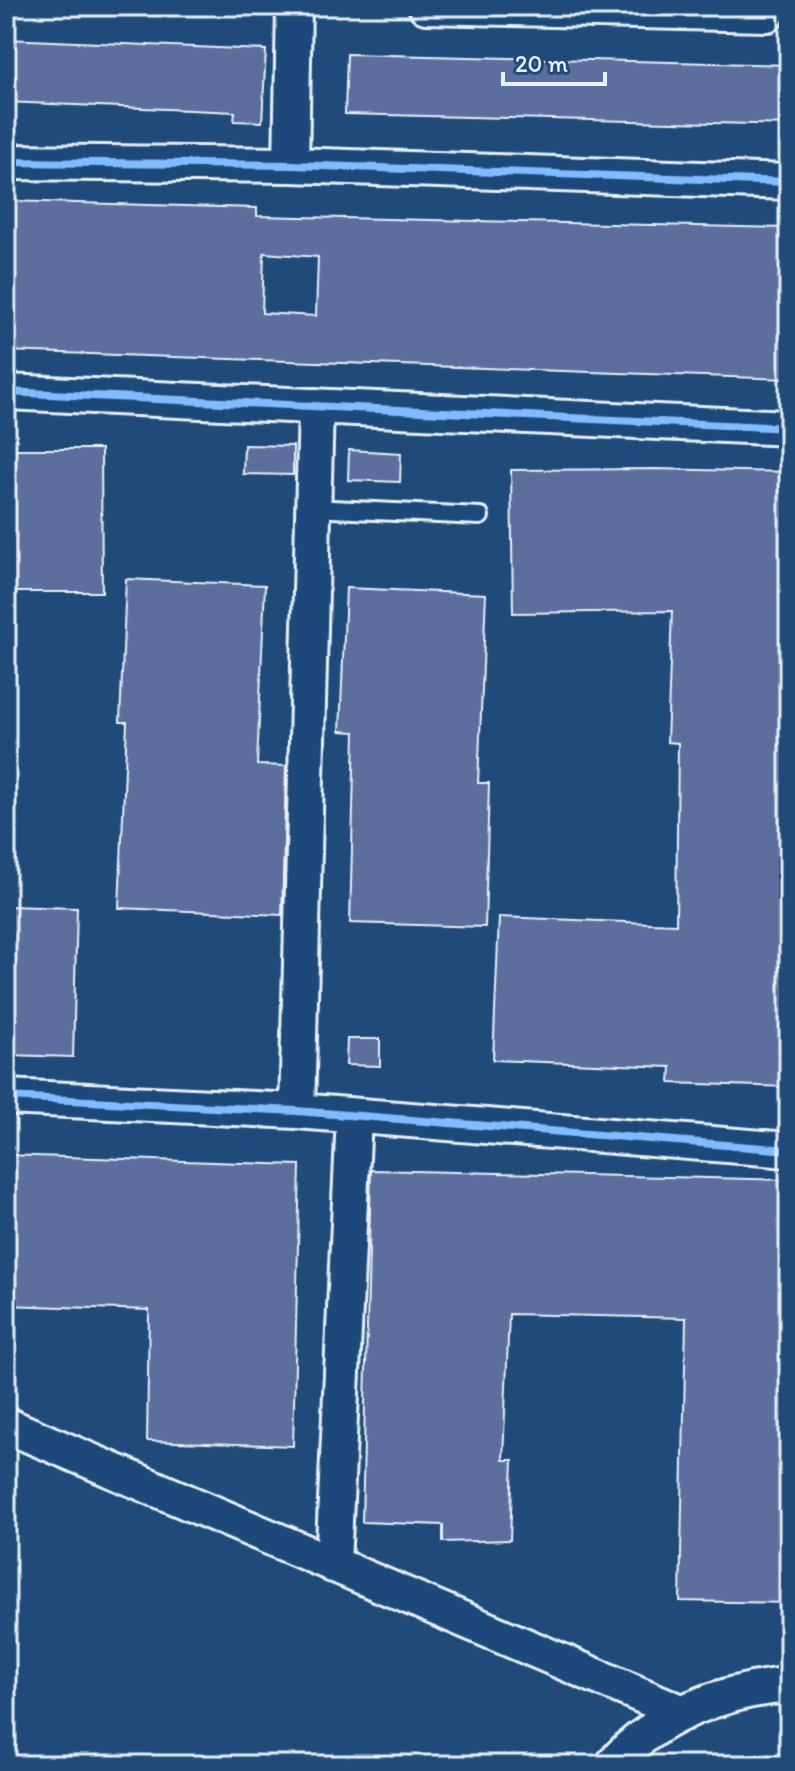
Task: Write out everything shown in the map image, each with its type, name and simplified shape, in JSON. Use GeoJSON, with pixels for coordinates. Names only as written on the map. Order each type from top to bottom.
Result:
{"type":"FeatureCollection","features":[{"type":"Feature","properties":{"kind":"street"},"geometry":{"type":"LineString","coordinates":[[291,165],[294,6]]}},
{"type":"Feature","properties":{"kind":"street"},"geometry":{"type":"LineString","coordinates":[[426,6],[767,14]]}},
{"type":"Feature","properties":{"kind":"street"},"geometry":{"type":"LineString","coordinates":[[6,162],[291,165],[789,182]]}},
{"type":"Feature","properties":{"kind":"street"},"geometry":{"type":"LineString","coordinates":[[6,392],[789,428]]}},
{"type":"Feature","properties":{"kind":"street"},"geometry":{"type":"LineString","coordinates":[[297,1111],[316,406]]}},
{"type":"Feature","properties":{"kind":"street"},"geometry":{"type":"LineString","coordinates":[[6,1097],[297,1111],[789,1150]]}},
{"type":"Feature","properties":{"kind":"street"},"geometry":{"type":"LineString","coordinates":[[333,1565],[354,1116]]}},
{"type":"Feature","properties":{"kind":"street"},"geometry":{"type":"LineString","coordinates":[[6,1425],[683,1713]]}},
{"type":"Feature","properties":{"kind":"street"},"geometry":{"type":"LineString","coordinates":[[613,1765],[624,1751],[666,1720],[761,1687],[789,1685]]}},
{"type":"Feature","properties":{"kind":"lane"},"geometry":{"type":"LineString","coordinates":[[311,508],[480,516]]}},
{"type":"Feature","properties":{"kind":"building"},"geometry":{"type":"Polygon","coordinates":[[[6,39],[266,50],[262,122],[234,121],[235,112],[6,102],[6,39]]]}},
{"type":"Feature","properties":{"kind":"building"},"geometry":{"type":"Polygon","coordinates":[[[347,54],[789,65],[789,125],[345,114],[347,54]]]}},
{"type":"Feature","properties":{"kind":"building"},"geometry":{"type":"Polygon","coordinates":[[[6,201],[257,208],[257,216],[789,228],[789,379],[6,351],[6,201]],[[264,253],[262,313],[316,316],[318,257],[264,253]]]}},
{"type":"Feature","properties":{"kind":"building"},"geometry":{"type":"Polygon","coordinates":[[[244,445],[293,446],[293,475],[243,474],[244,445]]]}},
{"type":"Feature","properties":{"kind":"building"},"geometry":{"type":"Polygon","coordinates":[[[6,449],[101,449],[102,592],[6,592],[6,449]]]}},
{"type":"Feature","properties":{"kind":"building"},"geometry":{"type":"Polygon","coordinates":[[[349,450],[401,453],[400,482],[348,480],[349,450]]]}},
{"type":"Feature","properties":{"kind":"building"},"geometry":{"type":"Polygon","coordinates":[[[511,470],[789,472],[789,1087],[670,1083],[671,1067],[493,1060],[499,917],[676,924],[678,743],[667,742],[672,611],[513,613],[511,470]]]}},
{"type":"Feature","properties":{"kind":"building"},"geometry":{"type":"Polygon","coordinates":[[[126,579],[265,585],[257,765],[286,766],[282,915],[119,908],[127,722],[120,722],[126,579]]]}},
{"type":"Feature","properties":{"kind":"building"},"geometry":{"type":"Polygon","coordinates":[[[346,588],[486,594],[478,783],[489,783],[485,927],[350,923],[355,732],[340,731],[346,588]]]}},
{"type":"Feature","properties":{"kind":"building"},"geometry":{"type":"Polygon","coordinates":[[[6,906],[77,908],[73,1057],[6,1055],[6,906]]]}},
{"type":"Feature","properties":{"kind":"building"},"geometry":{"type":"Polygon","coordinates":[[[347,1039],[380,1039],[380,1066],[346,1065],[347,1039]]]}},
{"type":"Feature","properties":{"kind":"building"},"geometry":{"type":"Polygon","coordinates":[[[6,1155],[300,1165],[293,1446],[147,1441],[149,1310],[6,1305],[6,1155]]]}},
{"type":"Feature","properties":{"kind":"building"},"geometry":{"type":"Polygon","coordinates":[[[371,1170],[789,1180],[789,1603],[680,1601],[686,1318],[509,1314],[503,1460],[513,1460],[510,1540],[443,1542],[443,1525],[362,1522],[371,1170]]]}},
{"type":"Feature","properties":{"kind":"cycle path"},"geometry":{"type":"LineString","coordinates":[[6,162],[291,165],[789,182]]}},
{"type":"Feature","properties":{"kind":"cycle path"},"geometry":{"type":"LineString","coordinates":[[6,392],[789,428]]}},
{"type":"Feature","properties":{"kind":"cycle path"},"geometry":{"type":"LineString","coordinates":[[6,1097],[297,1111],[789,1150]]}}]}
